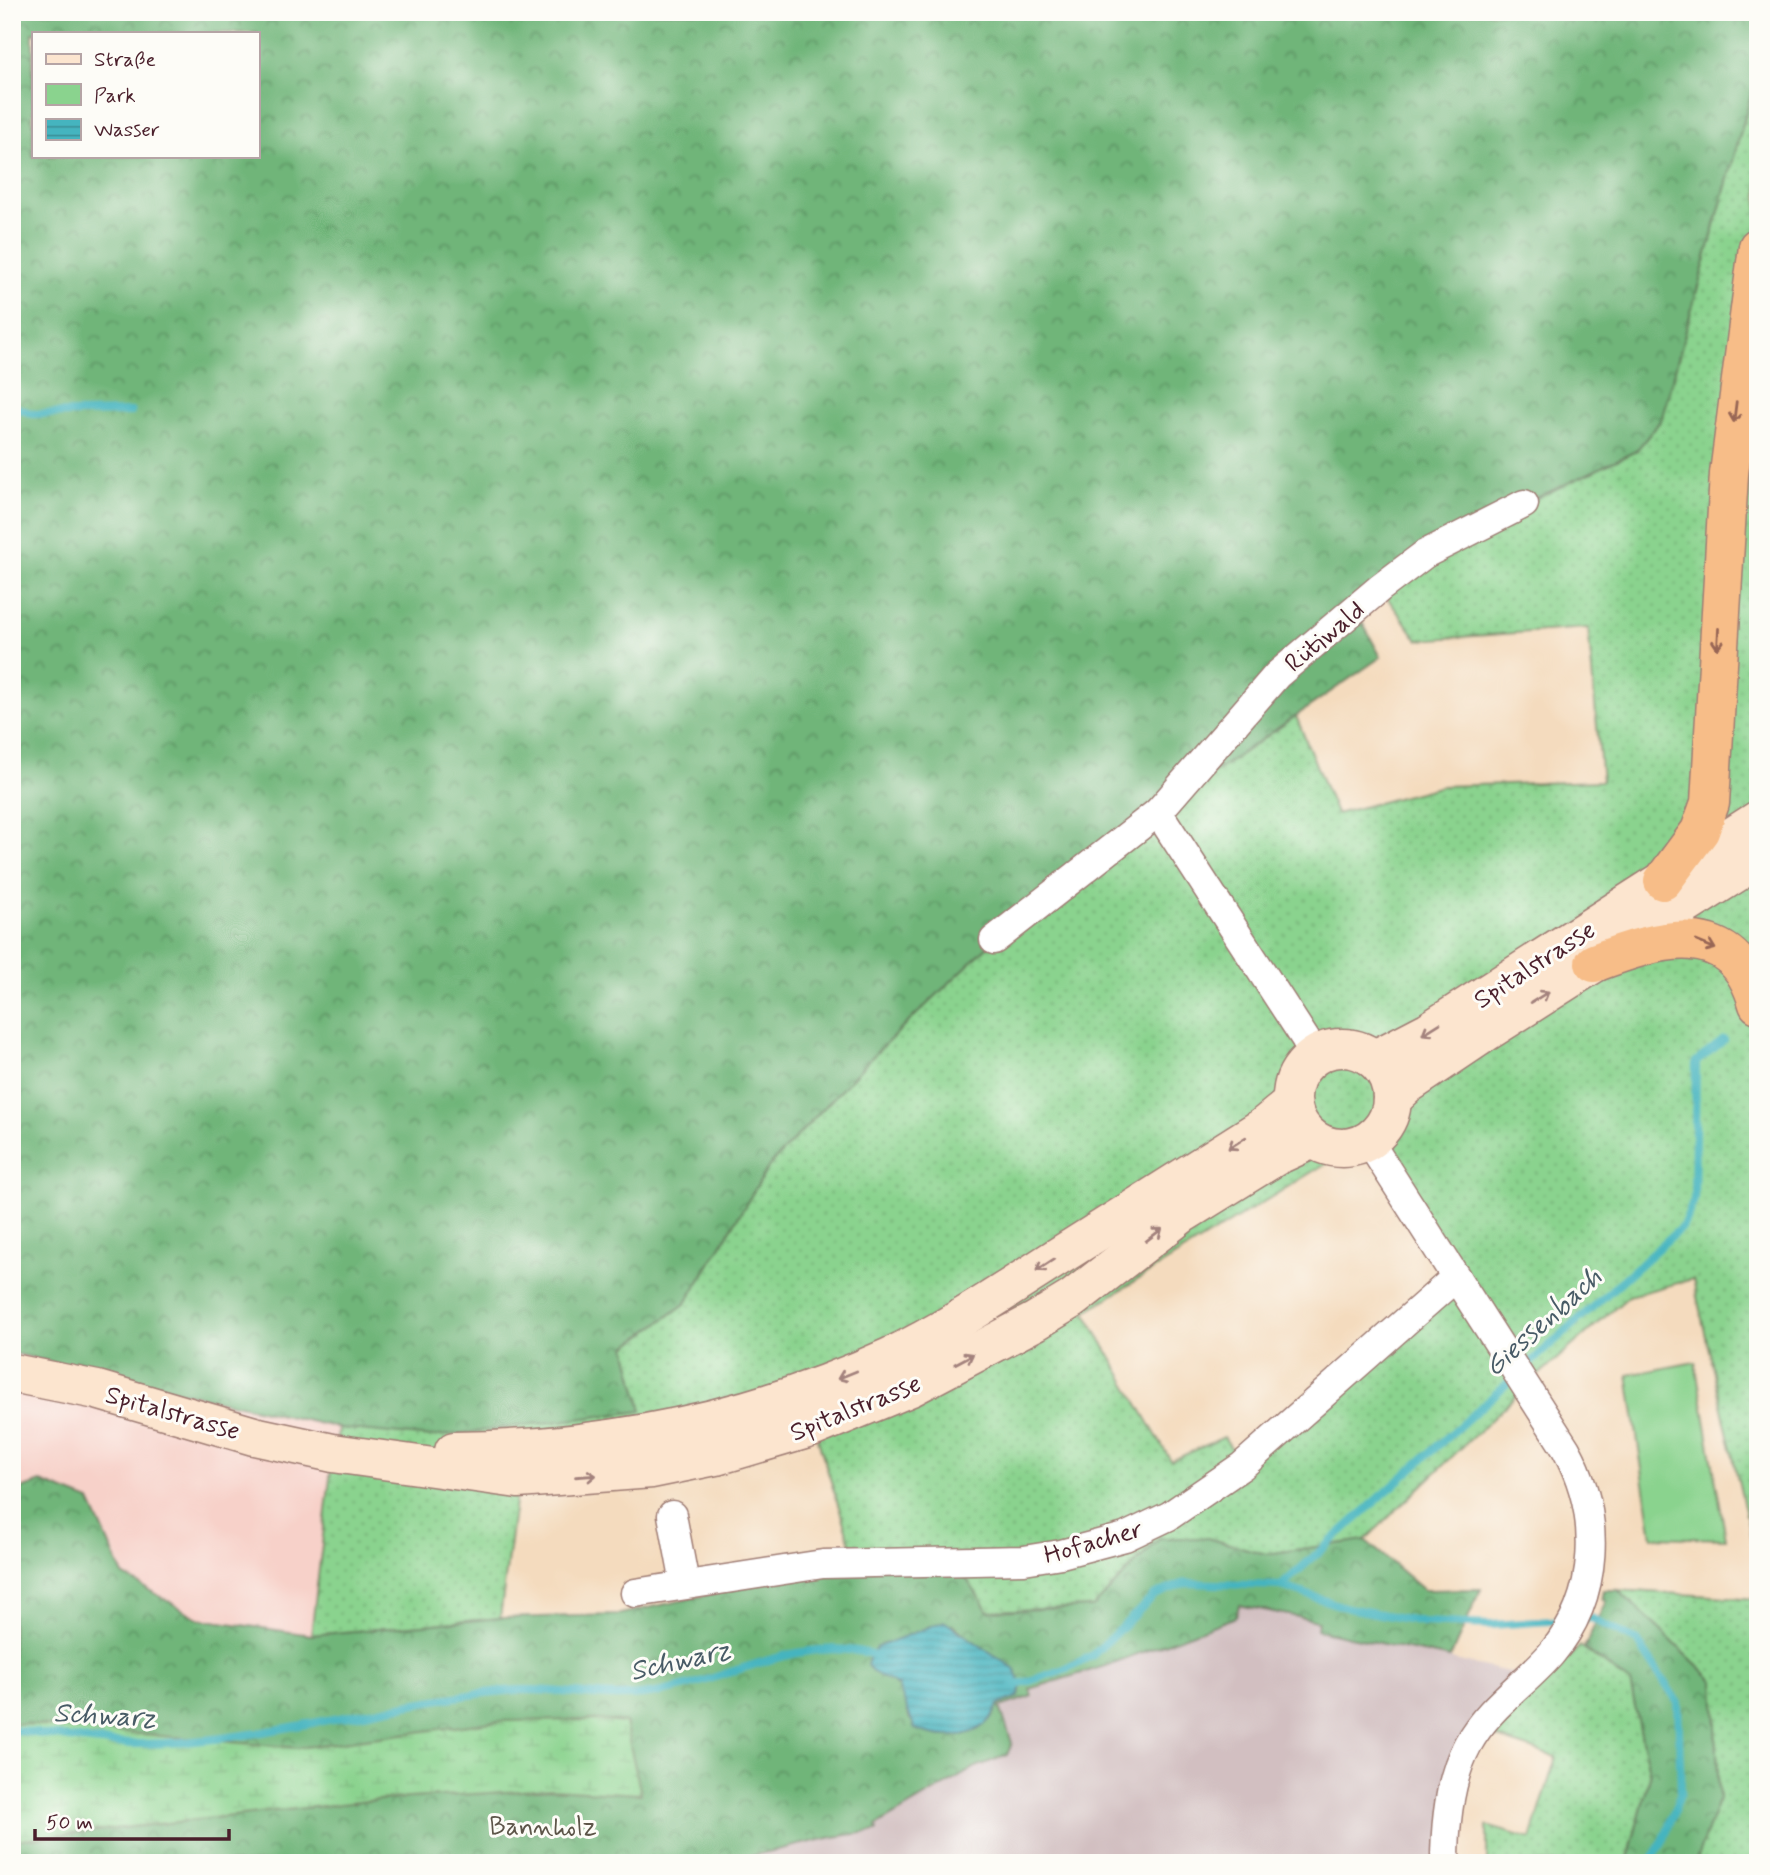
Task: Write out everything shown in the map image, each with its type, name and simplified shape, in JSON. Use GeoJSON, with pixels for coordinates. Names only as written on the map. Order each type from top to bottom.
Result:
{"type":"FeatureCollection","features":[{"type":"Feature","properties":{"kind":"highway"},"geometry":{"type":"LineString","coordinates":[[1682,881],[1710,803],[1730,461],[1758,247]]}},
{"type":"Feature","properties":{"kind":"highway"},"geometry":{"type":"LineString","coordinates":[[1594,963],[1656,941],[1692,940],[1710,946],[1734,962],[1751,982],[1758,1004]]}},
{"type":"Feature","properties":{"kind":"main road"},"geometry":{"type":"LineString","coordinates":[[1682,881],[1758,820]]}},
{"type":"Feature","properties":{"kind":"main road"},"geometry":{"type":"LineString","coordinates":[[1682,881],[1758,859]]}},
{"type":"Feature","properties":{"kind":"main road","name":"Spitalstrasse"},"geometry":{"type":"LineString","coordinates":[[1392,1099],[1424,1073],[1594,963],[1682,881]]}},
{"type":"Feature","properties":{"kind":"main road","name":"Spitalstrasse"},"geometry":{"type":"LineString","coordinates":[[1375,1059],[1429,1031],[1682,881]]}},
{"type":"Feature","properties":{"kind":"main road"},"geometry":{"type":"LineString","coordinates":[[1344,1047],[1375,1059],[1385,1070],[1392,1099],[1389,1115],[1381,1129],[1368,1140],[1340,1148],[1314,1139],[1299,1123],[1292,1103],[1296,1077],[1312,1057],[1327,1050],[1344,1047]]}},
{"type":"Feature","properties":{"kind":"main road","name":"Spitalstrasse"},"geometry":{"type":"LineString","coordinates":[[333,1453],[521,1451],[584,1443],[708,1421],[812,1389],[891,1356],[959,1321],[1263,1127],[1292,1103]]}},
{"type":"Feature","properties":{"kind":"main road","name":"Spitalstrasse"},"geometry":{"type":"LineString","coordinates":[[12,1373],[97,1390],[254,1436],[333,1453],[518,1479],[579,1477],[652,1469],[716,1456],[814,1427],[911,1387],[1072,1299],[1182,1214],[1276,1156],[1314,1139]]}},
{"type":"Feature","properties":{"kind":"street","name":"Rütiwald"},"geometry":{"type":"LineString","coordinates":[[993,940],[1158,811],[1277,675],[1380,588],[1425,554],[1524,504]]}},
{"type":"Feature","properties":{"kind":"street"},"geometry":{"type":"LineString","coordinates":[[1158,811],[1306,1040],[1312,1057]]}},
{"type":"Feature","properties":{"kind":"street"},"geometry":{"type":"LineString","coordinates":[[1368,1140],[1575,1465],[1586,1500],[1590,1560],[1583,1599],[1557,1646],[1502,1700],[1468,1744],[1450,1798],[1446,1863]]}},
{"type":"Feature","properties":{"kind":"street","name":"Hofacher"},"geometry":{"type":"LineString","coordinates":[[635,1594],[685,1584],[856,1562],[991,1563],[1024,1560],[1074,1551],[1125,1537],[1169,1516],[1242,1466],[1456,1277]]}},
{"type":"Feature","properties":{"kind":"street"},"geometry":{"type":"LineString","coordinates":[[672,1515],[685,1584]]}},
{"type":"Feature","properties":{"kind":"shaded area"},"geometry":{"type":"Polygon","coordinates":[[[12,1353],[339,1428],[333,1453],[311,1635],[200,1619],[123,1575],[90,1501],[41,1482],[12,1492],[12,1353]]]}},
{"type":"Feature","properties":{"kind":"shaded area"},"geometry":{"type":"Polygon","coordinates":[[[1239,1605],[1319,1621],[1318,1630],[1527,1676],[1476,1731],[1445,1863],[720,1863],[833,1837],[877,1831],[876,1826],[976,1767],[1007,1755],[1012,1742],[999,1707],[1032,1696],[1030,1689],[1219,1624],[1239,1605]]]}},
{"type":"Feature","properties":{"kind":"green space"},"geometry":{"type":"Polygon","coordinates":[[[12,12],[1758,12],[1758,70],[1661,420],[1636,451],[1524,504],[1356,611],[1381,657],[1158,811],[994,940],[870,1059],[769,1166],[686,1303],[626,1347],[642,1411],[431,1437],[339,1428],[12,1353],[12,12]]]}},
{"type":"Feature","properties":{"kind":"green space"},"geometry":{"type":"Polygon","coordinates":[[[1758,70],[1758,1569],[1693,1279],[1629,1296],[1526,1386],[1365,1540],[1266,1554],[1207,1538],[1160,1538],[1094,1607],[988,1611],[956,1563],[856,1562],[814,1427],[518,1479],[500,1618],[311,1635],[333,1453],[339,1428],[431,1436],[642,1411],[626,1347],[686,1303],[769,1166],[870,1059],[994,940],[1158,812],[1296,716],[1336,814],[1442,786],[1602,781],[1588,628],[1418,640],[1380,588],[1524,504],[1636,451],[1661,420],[1758,70]],[[1368,1141],[1354,1146],[1085,1312],[1171,1461],[1224,1437],[1242,1465],[1456,1277],[1368,1141]]]}},
{"type":"Feature","properties":{"kind":"green space"},"geometry":{"type":"Polygon","coordinates":[[[1695,1362],[1726,1539],[1652,1537],[1628,1375],[1695,1362]]]}},
{"type":"Feature","properties":{"kind":"green space","name":"Bannholz"},"geometry":{"type":"Polygon","coordinates":[[[41,1482],[90,1501],[123,1575],[200,1619],[311,1635],[500,1618],[616,1615],[856,1562],[956,1563],[988,1611],[1093,1607],[1160,1538],[1207,1538],[1266,1554],[1365,1540],[1424,1590],[1481,1589],[1450,1658],[1317,1630],[1318,1621],[1239,1605],[1236,1617],[1105,1666],[1030,1689],[1032,1696],[1000,1707],[1012,1743],[1007,1755],[976,1767],[876,1826],[877,1831],[833,1837],[720,1863],[12,1863],[12,1840],[377,1800],[551,1789],[640,1794],[625,1723],[616,1721],[500,1721],[298,1748],[12,1723],[12,1492],[41,1482]],[[953,1625],[930,1626],[900,1640],[888,1678],[902,1691],[910,1719],[977,1730],[993,1716],[998,1705],[1019,1696],[1021,1684],[1009,1665],[990,1655],[953,1625]]]}},
{"type":"Feature","properties":{"kind":"green space"},"geometry":{"type":"Polygon","coordinates":[[[1604,1590],[1618,1590],[1714,1681],[1719,1798],[1695,1863],[1625,1863],[1650,1776],[1630,1683],[1584,1648],[1606,1601],[1602,1600],[1604,1590]]]}},
{"type":"Feature","properties":{"kind":"green space"},"geometry":{"type":"Polygon","coordinates":[[[1618,1590],[1758,1599],[1758,1863],[1695,1863],[1719,1798],[1714,1681],[1618,1590]]]}},
{"type":"Feature","properties":{"kind":"green space"},"geometry":{"type":"Polygon","coordinates":[[[1580,1646],[1630,1682],[1650,1776],[1629,1855],[1625,1863],[1487,1863],[1487,1826],[1531,1839],[1556,1757],[1492,1736],[1580,1646]]]}},
{"type":"Feature","properties":{"kind":"green space"},"geometry":{"type":"Polygon","coordinates":[[[597,1720],[625,1723],[641,1794],[551,1789],[377,1800],[12,1840],[12,1723],[298,1748],[500,1721],[597,1720]]]}},
{"type":"Feature","properties":{"kind":"water"},"geometry":{"type":"Polygon","coordinates":[[[944,1621],[1015,1669],[1021,1684],[1019,1696],[998,1705],[984,1725],[963,1735],[939,1735],[915,1729],[898,1686],[871,1671],[867,1665],[871,1653],[877,1647],[944,1621]]]}},
{"type":"Feature","properties":{"kind":"waterway"},"geometry":{"type":"LineString","coordinates":[[12,406],[33,414],[131,412]]}},
{"type":"Feature","properties":{"kind":"waterway","name":"Giessenbach"},"geometry":{"type":"LineString","coordinates":[[1281,1586],[1683,1226],[1694,1200],[1696,1062],[1724,1040]]}},
{"type":"Feature","properties":{"kind":"waterway","name":"Schwarz"},"geometry":{"type":"LineString","coordinates":[[1012,1687],[1067,1668],[1093,1655],[1155,1595],[1185,1583],[1281,1586],[1348,1608],[1423,1622],[1491,1625],[1566,1620]]}},
{"type":"Feature","properties":{"kind":"waterway"},"geometry":{"type":"LineString","coordinates":[[1579,1619],[1591,1618],[1637,1641],[1678,1703],[1681,1792],[1664,1839],[1649,1863]]}},
{"type":"Feature","properties":{"kind":"waterway","name":"Schwarz"},"geometry":{"type":"LineString","coordinates":[[12,1730],[107,1743],[185,1742],[277,1730],[459,1696],[505,1691],[642,1695],[671,1690],[759,1663],[818,1650],[848,1650],[878,1656]]}}]}
